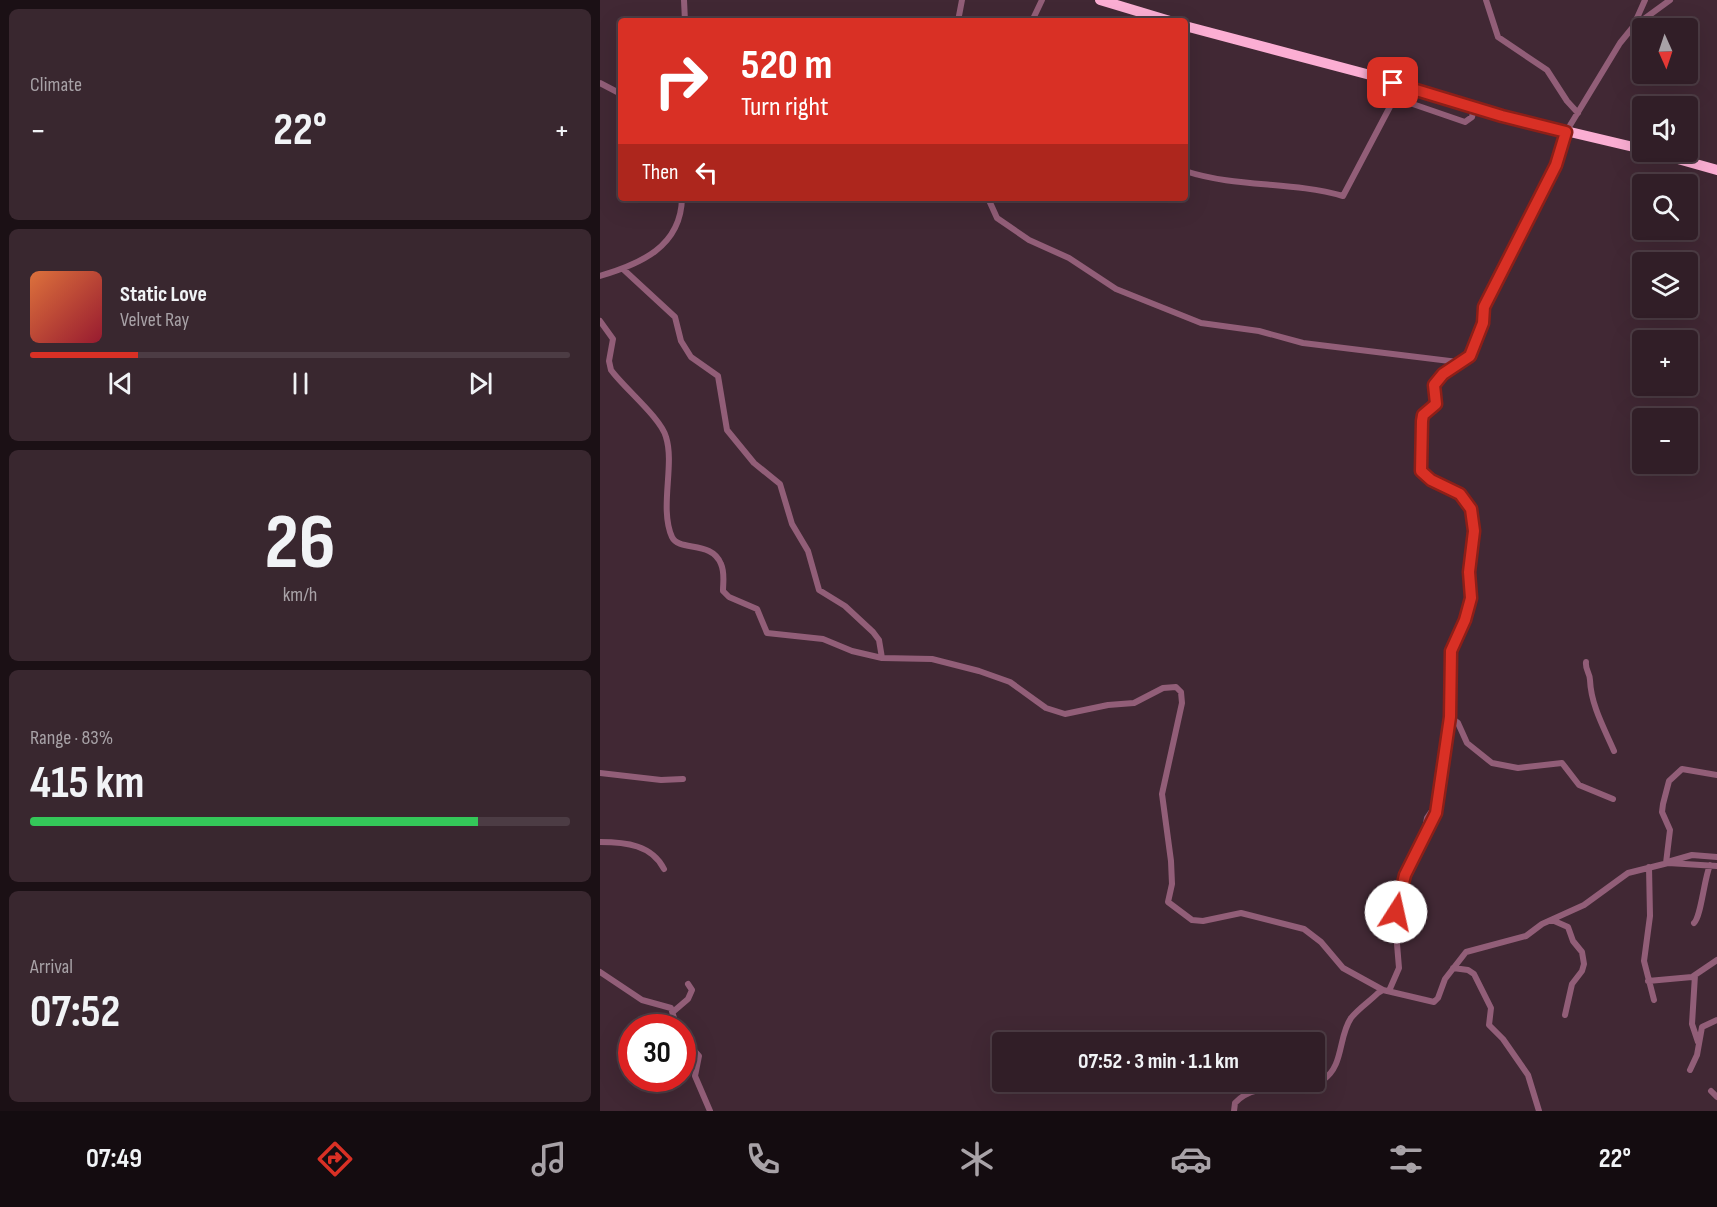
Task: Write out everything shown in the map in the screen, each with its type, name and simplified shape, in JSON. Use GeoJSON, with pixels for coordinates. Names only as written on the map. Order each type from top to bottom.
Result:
{"type":"FeatureCollection","features":[{"type":"Feature","properties":{"kind":"highway"},"geometry":{"type":"LineString","coordinates":[[1100,0],[1160,18]]}},
{"type":"Feature","properties":{"kind":"highway"},"geometry":{"type":"LineString","coordinates":[[1188,27],[1374,76],[1474,108],[1632,147]]}},
{"type":"Feature","properties":{"kind":"highway"},"geometry":{"type":"LineString","coordinates":[[1689,162],[1717,170]]}},
{"type":"Feature","properties":{"kind":"street"},"geometry":{"type":"LineString","coordinates":[[684,0],[685,18]]}},
{"type":"Feature","properties":{"kind":"street"},"geometry":{"type":"LineString","coordinates":[[958,18],[962,0]]}},
{"type":"Feature","properties":{"kind":"street"},"geometry":{"type":"LineString","coordinates":[[1033,18],[1041,0]]}},
{"type":"Feature","properties":{"kind":"street"},"geometry":{"type":"LineString","coordinates":[[1486,0],[1498,37],[1547,70],[1566,101],[1578,113]]}},
{"type":"Feature","properties":{"kind":"street"},"geometry":{"type":"LineString","coordinates":[[1637,18],[1645,0]]}},
{"type":"Feature","properties":{"kind":"street"},"geometry":{"type":"LineString","coordinates":[[1645,18],[1670,0]]}},
{"type":"Feature","properties":{"kind":"street"},"geometry":{"type":"LineString","coordinates":[[1234,1111],[1235,1102],[1249,1092],[1303,1085],[1325,1078],[1336,1064],[1352,1017],[1386,991],[1399,968],[1396,932],[1399,895],[1405,875],[1434,820],[1439,799],[1450,717],[1450,661],[1469,609],[1473,517],[1467,501],[1460,494],[1425,476],[1420,468],[1423,415],[1436,404],[1434,385],[1443,374],[1458,362],[1465,360],[1473,351],[1483,323],[1484,307],[1556,165],[1566,132],[1620,43],[1632,28]]}},
{"type":"Feature","properties":{"kind":"street"},"geometry":{"type":"LineString","coordinates":[[600,83],[618,92]]}},
{"type":"Feature","properties":{"kind":"street"},"geometry":{"type":"LineString","coordinates":[[1188,172],[1224,182],[1312,189],[1343,196],[1393,101],[1404,101],[1465,122],[1472,117],[1474,108]]}},
{"type":"Feature","properties":{"kind":"street"},"geometry":{"type":"LineString","coordinates":[[600,276],[623,269],[653,254],[671,237],[681,201]]}},
{"type":"Feature","properties":{"kind":"street"},"geometry":{"type":"LineString","coordinates":[[989,201],[997,218],[1029,240],[1069,258],[1116,289],[1201,323],[1259,331],[1309,344],[1458,362]]}},
{"type":"Feature","properties":{"kind":"street"},"geometry":{"type":"LineString","coordinates":[[623,269],[675,317],[681,341],[691,357],[718,376],[727,430],[754,463],[780,484],[792,524],[808,551],[819,590],[845,606],[873,632],[879,640],[882,658]]}},
{"type":"Feature","properties":{"kind":"street"},"geometry":{"type":"LineString","coordinates":[[600,321],[613,339],[609,361],[611,370],[660,425],[667,437],[668,521],[674,541],[705,549],[719,559],[723,568],[723,591],[729,597],[757,609],[767,633],[823,639],[852,651],[882,658],[923,658],[980,671],[1010,682],[1046,708],[1065,714],[1112,704],[1134,703],[1163,688],[1179,690],[1182,696],[1179,718],[1162,794],[1171,861],[1172,884],[1168,902],[1192,920],[1203,921],[1241,913],[1304,929],[1321,942],[1343,968],[1386,991],[1434,1002],[1452,968],[1470,950],[1526,936],[1552,920],[1576,910],[1617,879],[1634,871],[1692,855],[1717,857]]}},
{"type":"Feature","properties":{"kind":"street"},"geometry":{"type":"LineString","coordinates":[[1586,662],[1586,671],[1590,677],[1590,693],[1614,751]]}},
{"type":"Feature","properties":{"kind":"street"},"geometry":{"type":"LineString","coordinates":[[1450,717],[1458,723],[1467,743],[1492,762],[1515,768],[1562,763],[1584,788],[1613,799]]}},
{"type":"Feature","properties":{"kind":"street"},"geometry":{"type":"LineString","coordinates":[[1666,863],[1670,830],[1662,810],[1669,781],[1682,769],[1717,775]]}},
{"type":"Feature","properties":{"kind":"street"},"geometry":{"type":"LineString","coordinates":[[600,772],[662,780],[683,779]]}},
{"type":"Feature","properties":{"kind":"street"},"geometry":{"type":"LineString","coordinates":[[600,842],[628,845],[652,852],[664,869]]}},
{"type":"Feature","properties":{"kind":"street"},"geometry":{"type":"LineString","coordinates":[[1666,863],[1714,866],[1703,886],[1699,916],[1694,923]]}},
{"type":"Feature","properties":{"kind":"street"},"geometry":{"type":"LineString","coordinates":[[1648,867],[1650,916],[1644,961],[1654,1000]]}},
{"type":"Feature","properties":{"kind":"street"},"geometry":{"type":"LineString","coordinates":[[1566,925],[1576,910]]}},
{"type":"Feature","properties":{"kind":"street"},"geometry":{"type":"LineString","coordinates":[[1552,920],[1566,925],[1582,952],[1584,964],[1582,971],[1572,984],[1566,1015]]}},
{"type":"Feature","properties":{"kind":"street"},"geometry":{"type":"LineString","coordinates":[[1648,981],[1695,975],[1717,960]]}},
{"type":"Feature","properties":{"kind":"street"},"geometry":{"type":"LineString","coordinates":[[1452,968],[1467,969],[1474,974],[1491,1008],[1489,1025],[1522,1065],[1533,1088],[1539,1111]]}},
{"type":"Feature","properties":{"kind":"street"},"geometry":{"type":"LineString","coordinates":[[600,972],[642,1000],[667,1006],[675,1014]]}},
{"type":"Feature","properties":{"kind":"street"},"geometry":{"type":"LineString","coordinates":[[1695,975],[1692,1024],[1698,1042]]}},
{"type":"Feature","properties":{"kind":"street"},"geometry":{"type":"LineString","coordinates":[[674,1011],[690,996],[692,990],[688,984]]}},
{"type":"Feature","properties":{"kind":"street"},"geometry":{"type":"LineString","coordinates":[[1690,1070],[1697,1055],[1703,1026],[1717,1020]]}},
{"type":"Feature","properties":{"kind":"street"},"geometry":{"type":"LineString","coordinates":[[696,1053],[699,1056],[696,1071]]}},
{"type":"Feature","properties":{"kind":"street"},"geometry":{"type":"LineString","coordinates":[[696,1078],[710,1111]]}},
{"type":"Feature","properties":{"kind":"street"},"geometry":{"type":"LineString","coordinates":[[1711,1091],[1717,1098]]}},
{"type":"Feature","properties":{"kind":"route"},"geometry":{"type":"LineString","coordinates":[[1393,83],[1431,96],[1566,132],[1556,165],[1532,208],[1515,249],[1484,307],[1483,323],[1473,351],[1470,356],[1458,362],[1437,380],[1434,385],[1435,408],[1423,415],[1421,471],[1431,480],[1460,494],[1471,509],[1474,531],[1469,572],[1471,598],[1460,633],[1451,651],[1452,698],[1441,790],[1434,820],[1401,884],[1396,912]]}}]}
